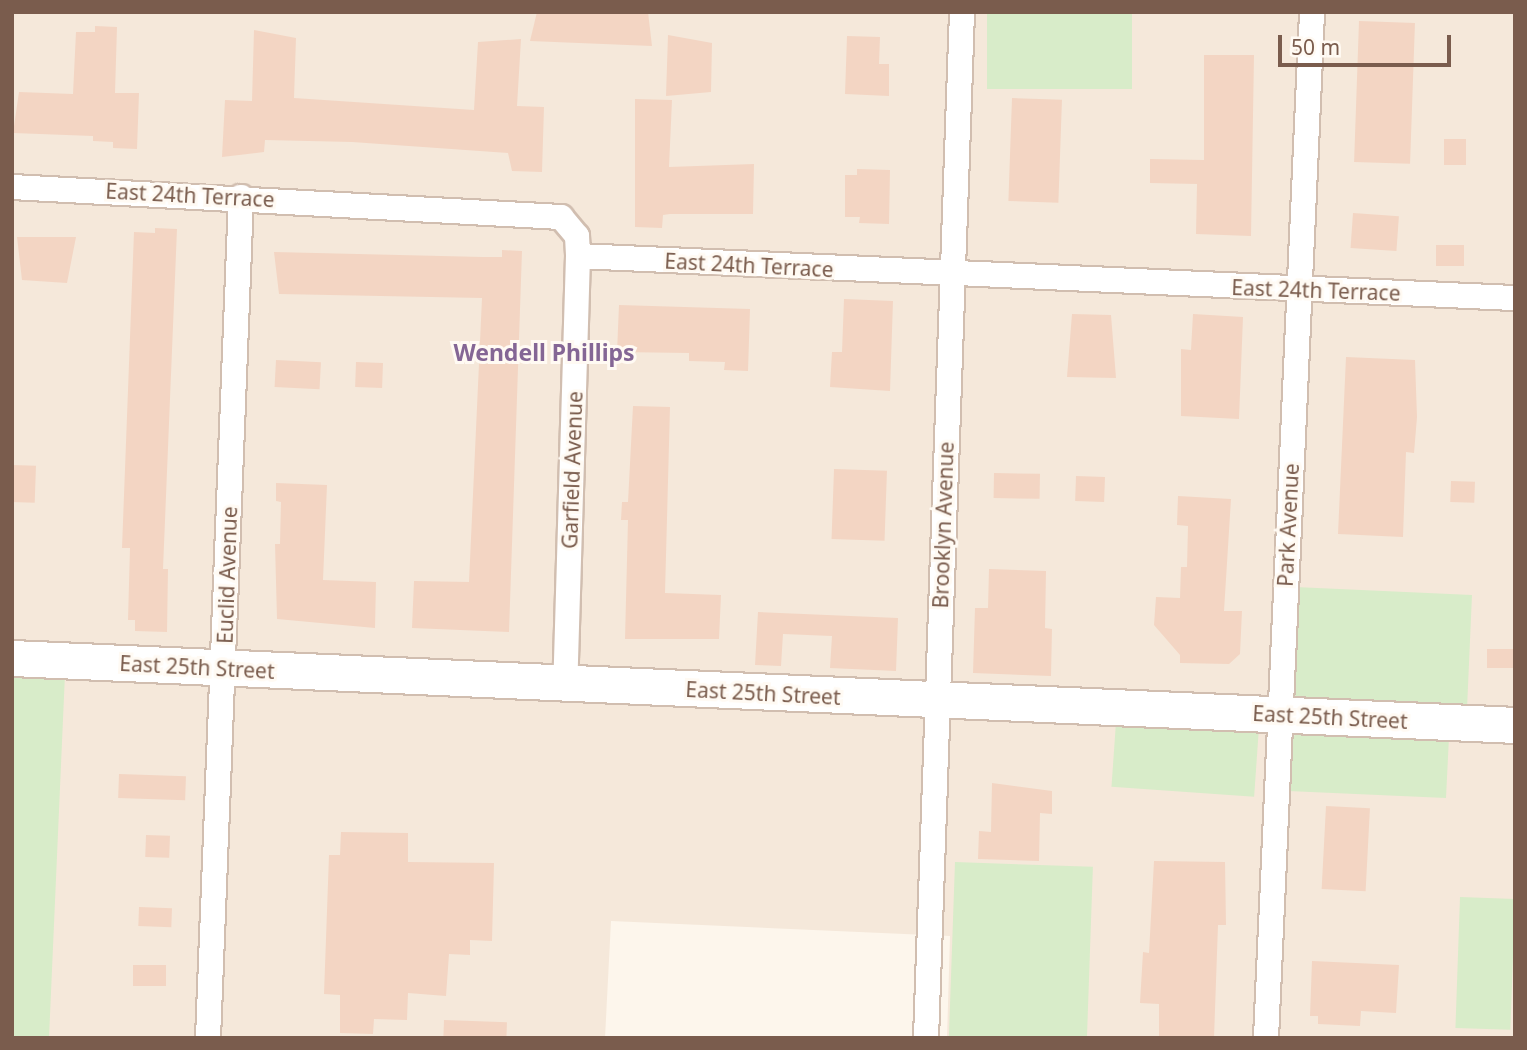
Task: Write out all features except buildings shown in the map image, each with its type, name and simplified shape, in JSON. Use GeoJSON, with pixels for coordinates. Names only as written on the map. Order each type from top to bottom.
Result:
{"type":"FeatureCollection","features":[{"type":"Feature","properties":{"kind":"street","name":"Brooklyn Avenue"},"geometry":{"type":"LineString","coordinates":[[926,1038],[962,12]]}},
{"type":"Feature","properties":{"kind":"street","name":"Park Avenue"},"geometry":{"type":"LineString","coordinates":[[1266,1038],[1277,714],[1301,289],[1312,12]]}},
{"type":"Feature","properties":{"kind":"street","name":"East 24th Terrace"},"geometry":{"type":"LineString","coordinates":[[12,187],[241,197],[561,217],[577,236],[578,256],[952,275],[1515,298]]}},
{"type":"Feature","properties":{"kind":"street","name":"Euclid Avenue"},"geometry":{"type":"LineString","coordinates":[[208,1038],[241,197]]}},
{"type":"Feature","properties":{"kind":"street","name":"Garfield Avenue"},"geometry":{"type":"LineString","coordinates":[[565,684],[578,256]]}},
{"type":"Feature","properties":{"kind":"street","name":"East 25th Street"},"geometry":{"type":"LineString","coordinates":[[12,658],[1515,725]]}},
{"type":"Feature","properties":{"kind":"shaded area"},"geometry":{"type":"Polygon","coordinates":[[[12,12],[1515,12],[1515,1038],[947,1038],[950,936],[611,921],[605,1038],[12,1038],[12,12]]]}},
{"type":"Feature","properties":{"kind":"green space"},"geometry":{"type":"Polygon","coordinates":[[[987,12],[1132,12],[1132,89],[987,89],[987,12]]]}},
{"type":"Feature","properties":{"kind":"green space"},"geometry":{"type":"Polygon","coordinates":[[[1295,587],[1472,595],[1467,709],[1297,701],[1292,694],[1295,587]]]}},
{"type":"Feature","properties":{"kind":"green space"},"geometry":{"type":"Polygon","coordinates":[[[12,672],[65,674],[49,1038],[12,1038],[12,672]]]}},
{"type":"Feature","properties":{"kind":"green space"},"geometry":{"type":"Polygon","coordinates":[[[1116,722],[1259,732],[1254,797],[1111,787],[1116,722]]]}},
{"type":"Feature","properties":{"kind":"green space"},"geometry":{"type":"Polygon","coordinates":[[[1299,731],[1449,737],[1446,798],[1288,791],[1290,740],[1299,731]]]}},
{"type":"Feature","properties":{"kind":"green space"},"geometry":{"type":"Polygon","coordinates":[[[955,862],[1093,867],[1087,1038],[949,1038],[955,862]]]}},
{"type":"Feature","properties":{"kind":"green space"},"geometry":{"type":"Polygon","coordinates":[[[1460,897],[1515,899],[1510,1030],[1455,1028],[1460,897]]]}},
{"type":"Feature","properties":{"kind":"district","name":"Wendell Phillips"},"geometry":{"type":"Point","coordinates":[544,352]}}]}
